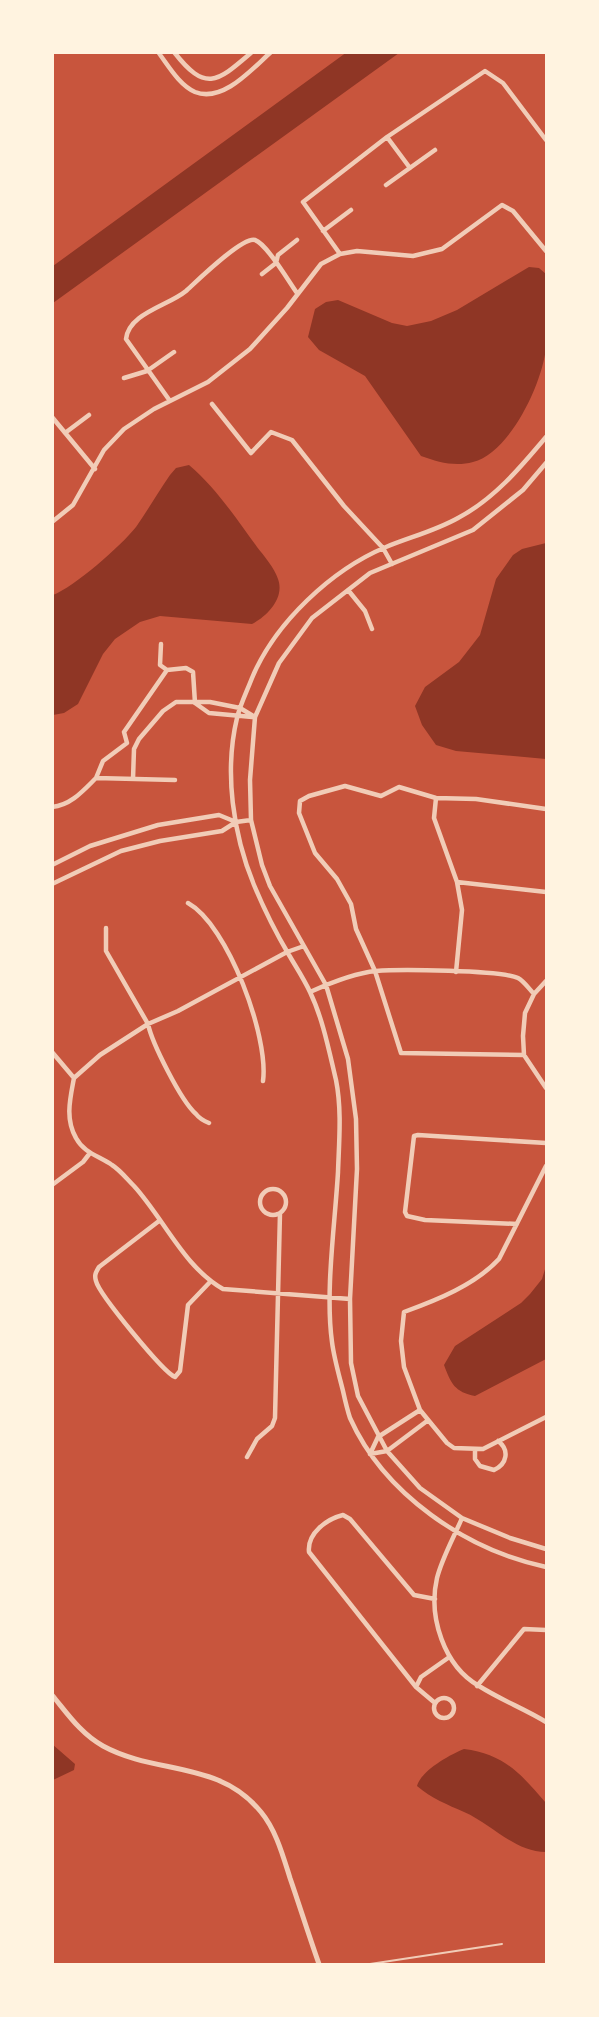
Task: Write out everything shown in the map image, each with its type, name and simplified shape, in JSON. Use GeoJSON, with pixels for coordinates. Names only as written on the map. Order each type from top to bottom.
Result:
{"type":"FeatureCollection","features":[{"type":"Feature","properties":{"kind":"street"},"geometry":{"type":"LineString","coordinates":[[158,52],[186,86],[195,92],[208,94],[221,91],[238,81],[271,52]]}},
{"type":"Feature","properties":{"kind":"street"},"geometry":{"type":"LineString","coordinates":[[174,52],[189,72],[202,79],[208,79],[227,73],[252,52]]}},
{"type":"Feature","properties":{"kind":"street"},"geometry":{"type":"LineString","coordinates":[[340,254],[303,202],[387,137],[485,71],[503,83],[546,140]]}},
{"type":"Feature","properties":{"kind":"street"},"geometry":{"type":"LineString","coordinates":[[387,137],[410,168]]}},
{"type":"Feature","properties":{"kind":"street"},"geometry":{"type":"LineString","coordinates":[[386,185],[436,150]]}},
{"type":"Feature","properties":{"kind":"street"},"geometry":{"type":"LineString","coordinates":[[52,522],[73,506],[104,450],[124,429],[170,401],[208,382],[250,349],[321,264],[340,254],[357,251],[375,251],[413,256],[442,249],[502,205],[513,211],[546,249]]}},
{"type":"Feature","properties":{"kind":"street"},"geometry":{"type":"LineString","coordinates":[[324,231],[351,210]]}},
{"type":"Feature","properties":{"kind":"street"},"geometry":{"type":"LineString","coordinates":[[170,401],[126,339],[127,331],[136,320],[180,296],[236,248],[250,239],[257,240],[297,293]]}},
{"type":"Feature","properties":{"kind":"street"},"geometry":{"type":"LineString","coordinates":[[262,274],[276,263],[278,255],[297,240]]}},
{"type":"Feature","properties":{"kind":"street"},"geometry":{"type":"LineString","coordinates":[[124,378],[147,371],[174,352]]}},
{"type":"Feature","properties":{"kind":"street"},"geometry":{"type":"LineString","coordinates":[[212,404],[251,454],[271,432],[292,440],[344,506],[383,548],[392,564]]}},
{"type":"Feature","properties":{"kind":"street"},"geometry":{"type":"LineString","coordinates":[[64,433],[89,415]]}},
{"type":"Feature","properties":{"kind":"street"},"geometry":{"type":"LineString","coordinates":[[52,417],[95,469]]}},
{"type":"Feature","properties":{"kind":"street"},"geometry":{"type":"LineString","coordinates":[[546,437],[510,479],[480,504],[457,519],[383,548],[339,573],[303,603],[270,647],[254,673],[237,717],[231,778],[236,822],[254,884],[287,952],[310,992],[326,1039],[337,1086],[340,1131],[331,1298],[332,1341],[349,1416],[370,1454],[383,1472],[423,1510],[456,1532],[491,1548],[546,1567]]}},
{"type":"Feature","properties":{"kind":"street"},"geometry":{"type":"LineString","coordinates":[[546,463],[523,490],[473,530],[370,573],[312,618],[279,663],[270,689],[255,717],[252,741],[251,820],[262,864],[270,886],[326,985],[348,1059],[356,1119],[357,1169],[350,1299],[351,1363],[358,1396],[386,1451],[420,1488],[462,1518],[510,1538],[546,1550]]}},
{"type":"Feature","properties":{"kind":"street"},"geometry":{"type":"LineString","coordinates":[[348,590],[365,611],[372,629]]}},
{"type":"Feature","properties":{"kind":"street"},"geometry":{"type":"LineString","coordinates":[[161,644],[158,663],[167,670],[186,668],[192,672],[195,703],[209,713],[237,717],[255,717]]}},
{"type":"Feature","properties":{"kind":"street"},"geometry":{"type":"LineString","coordinates":[[127,743],[124,732],[167,670]]}},
{"type":"Feature","properties":{"kind":"street"},"geometry":{"type":"LineString","coordinates":[[133,779],[134,748],[136,744],[163,711],[174,703],[181,701],[195,703],[210,702],[240,708],[255,717]]}},
{"type":"Feature","properties":{"kind":"street"},"geometry":{"type":"LineString","coordinates":[[52,807],[63,806],[81,793],[96,778],[103,761],[127,743],[136,744]]}},
{"type":"Feature","properties":{"kind":"street"},"geometry":{"type":"LineString","coordinates":[[96,778],[175,780]]}},
{"type":"Feature","properties":{"kind":"street"},"geometry":{"type":"LineString","coordinates":[[524,1055],[401,1053],[375,971],[356,929],[351,904],[337,878],[315,853],[299,813],[300,802],[309,796],[345,786],[381,796],[399,787],[436,798],[476,799],[546,809]]}},
{"type":"Feature","properties":{"kind":"street"},"geometry":{"type":"LineString","coordinates":[[436,798],[434,818],[457,882],[462,910],[456,972]]}},
{"type":"Feature","properties":{"kind":"street"},"geometry":{"type":"LineString","coordinates":[[52,865],[90,846],[158,825],[219,815],[236,822]]}},
{"type":"Feature","properties":{"kind":"street"},"geometry":{"type":"LineString","coordinates":[[52,884],[121,851],[160,841],[222,831],[236,822],[251,820]]}},
{"type":"Feature","properties":{"kind":"street"},"geometry":{"type":"LineString","coordinates":[[457,882],[546,892]]}},
{"type":"Feature","properties":{"kind":"street"},"geometry":{"type":"LineString","coordinates":[[188,903],[199,908],[240,977],[258,1026],[265,1066],[263,1082]]}},
{"type":"Feature","properties":{"kind":"street"},"geometry":{"type":"LineString","coordinates":[[106,928],[106,951],[148,1024],[151,1037],[184,1098],[195,1114],[209,1123]]}},
{"type":"Feature","properties":{"kind":"street"},"geometry":{"type":"LineString","coordinates":[[304,946],[287,952],[178,1011],[148,1024],[100,1055],[74,1078],[69,1102],[70,1122],[76,1139],[90,1153],[112,1165],[135,1187],[159,1221],[210,1282],[223,1289],[350,1299]]}},
{"type":"Feature","properties":{"kind":"street"},"geometry":{"type":"LineString","coordinates":[[310,992],[326,985],[375,971],[456,972],[510,976],[519,979],[534,994]]}},
{"type":"Feature","properties":{"kind":"street"},"geometry":{"type":"LineString","coordinates":[[546,981],[534,994],[525,1013],[524,1055],[546,1088]]}},
{"type":"Feature","properties":{"kind":"street"},"geometry":{"type":"LineString","coordinates":[[52,1052],[74,1078]]}},
{"type":"Feature","properties":{"kind":"street"},"geometry":{"type":"LineString","coordinates":[[517,1224],[411,1218],[405,1212],[414,1136],[418,1134],[546,1143]]}},
{"type":"Feature","properties":{"kind":"street"},"geometry":{"type":"LineString","coordinates":[[52,1185],[83,1162],[90,1153]]}},
{"type":"Feature","properties":{"kind":"street"},"geometry":{"type":"LineString","coordinates":[[546,1166],[500,1259],[491,1268],[438,1300],[404,1312],[401,1342],[404,1368],[420,1410],[427,1421],[454,1448],[483,1449],[546,1417]]}},
{"type":"Feature","properties":{"kind":"street"},"geometry":{"type":"LineString","coordinates":[[247,1457],[257,1439],[272,1426],[274,1418],[276,1294],[280,1213],[286,1205],[284,1195],[276,1189],[266,1190],[260,1199],[262,1208],[270,1215],[280,1213]]}},
{"type":"Feature","properties":{"kind":"street"},"geometry":{"type":"LineString","coordinates":[[159,1221],[100,1267],[95,1275],[96,1283],[169,1375],[175,1377],[180,1371],[188,1305],[210,1282]]}},
{"type":"Feature","properties":{"kind":"street"},"geometry":{"type":"LineString","coordinates":[[370,1454],[378,1437],[420,1410]]}},
{"type":"Feature","properties":{"kind":"street"},"geometry":{"type":"LineString","coordinates":[[370,1454],[386,1451],[427,1421]]}},
{"type":"Feature","properties":{"kind":"street"},"geometry":{"type":"LineString","coordinates":[[475,1449],[475,1459],[480,1466],[494,1470],[502,1465],[506,1456],[504,1447],[498,1441]]}},
{"type":"Feature","properties":{"kind":"street"},"geometry":{"type":"LineString","coordinates":[[435,1598],[414,1594],[350,1519],[343,1515],[332,1518],[314,1533],[308,1543],[309,1552],[416,1687],[435,1703]]}},
{"type":"Feature","properties":{"kind":"street"},"geometry":{"type":"LineString","coordinates":[[462,1518],[437,1579],[435,1598],[438,1622],[448,1658],[477,1686],[546,1722]]}},
{"type":"Feature","properties":{"kind":"street"},"geometry":{"type":"LineString","coordinates":[[477,1686],[524,1628],[546,1630]]}},
{"type":"Feature","properties":{"kind":"street"},"geometry":{"type":"LineString","coordinates":[[416,1687],[421,1678],[448,1658]]}},
{"type":"Feature","properties":{"kind":"street"},"geometry":{"type":"LineString","coordinates":[[52,1694],[81,1729],[101,1745],[130,1757],[222,1780],[242,1792],[262,1813],[279,1846],[319,1964]]}},
{"type":"Feature","properties":{"kind":"street"},"geometry":{"type":"LineString","coordinates":[[441,1698],[449,1699],[454,1705],[453,1713],[447,1718],[439,1717],[434,1711],[435,1703],[441,1698]]}},
{"type":"Feature","properties":{"kind":"lane"},"geometry":{"type":"LineString","coordinates":[[370,1964],[502,1944]]}},
{"type":"Feature","properties":{"kind":"shaded area"},"geometry":{"type":"Polygon","coordinates":[[[347,52],[399,53],[53,303],[53,266],[347,52]]]}},
{"type":"Feature","properties":{"kind":"shaded area"},"geometry":{"type":"Polygon","coordinates":[[[529,267],[539,268],[546,274],[548,311],[544,362],[531,396],[512,431],[487,456],[473,462],[453,464],[421,456],[365,376],[319,350],[308,337],[315,309],[326,302],[338,300],[392,323],[407,326],[431,321],[457,310],[529,267]]]}},
{"type":"Feature","properties":{"kind":"shaded area"},"geometry":{"type":"Polygon","coordinates":[[[189,465],[217,493],[271,566],[280,586],[277,599],[269,611],[252,624],[160,616],[140,622],[115,639],[103,654],[78,704],[64,713],[53,715],[53,595],[73,584],[120,545],[136,527],[176,468],[189,465]]]}},
{"type":"Feature","properties":{"kind":"shaded area"},"geometry":{"type":"Polygon","coordinates":[[[546,543],[546,759],[456,751],[436,745],[422,725],[415,706],[425,687],[459,662],[480,635],[496,579],[513,555],[522,549],[546,543]]]}},
{"type":"Feature","properties":{"kind":"shaded area"},"geometry":{"type":"Polygon","coordinates":[[[546,1266],[546,1359],[475,1396],[458,1389],[449,1377],[444,1365],[455,1346],[521,1303],[542,1279],[546,1266]]]}},
{"type":"Feature","properties":{"kind":"shaded area"},"geometry":{"type":"Polygon","coordinates":[[[52,1744],[75,1764],[74,1770],[53,1780],[52,1744]]]}},
{"type":"Feature","properties":{"kind":"shaded area"},"geometry":{"type":"Polygon","coordinates":[[[464,1749],[490,1755],[511,1767],[520,1774],[546,1803],[546,1852],[534,1851],[513,1843],[474,1817],[434,1798],[417,1786],[430,1769],[444,1759],[464,1749]]]}}]}
